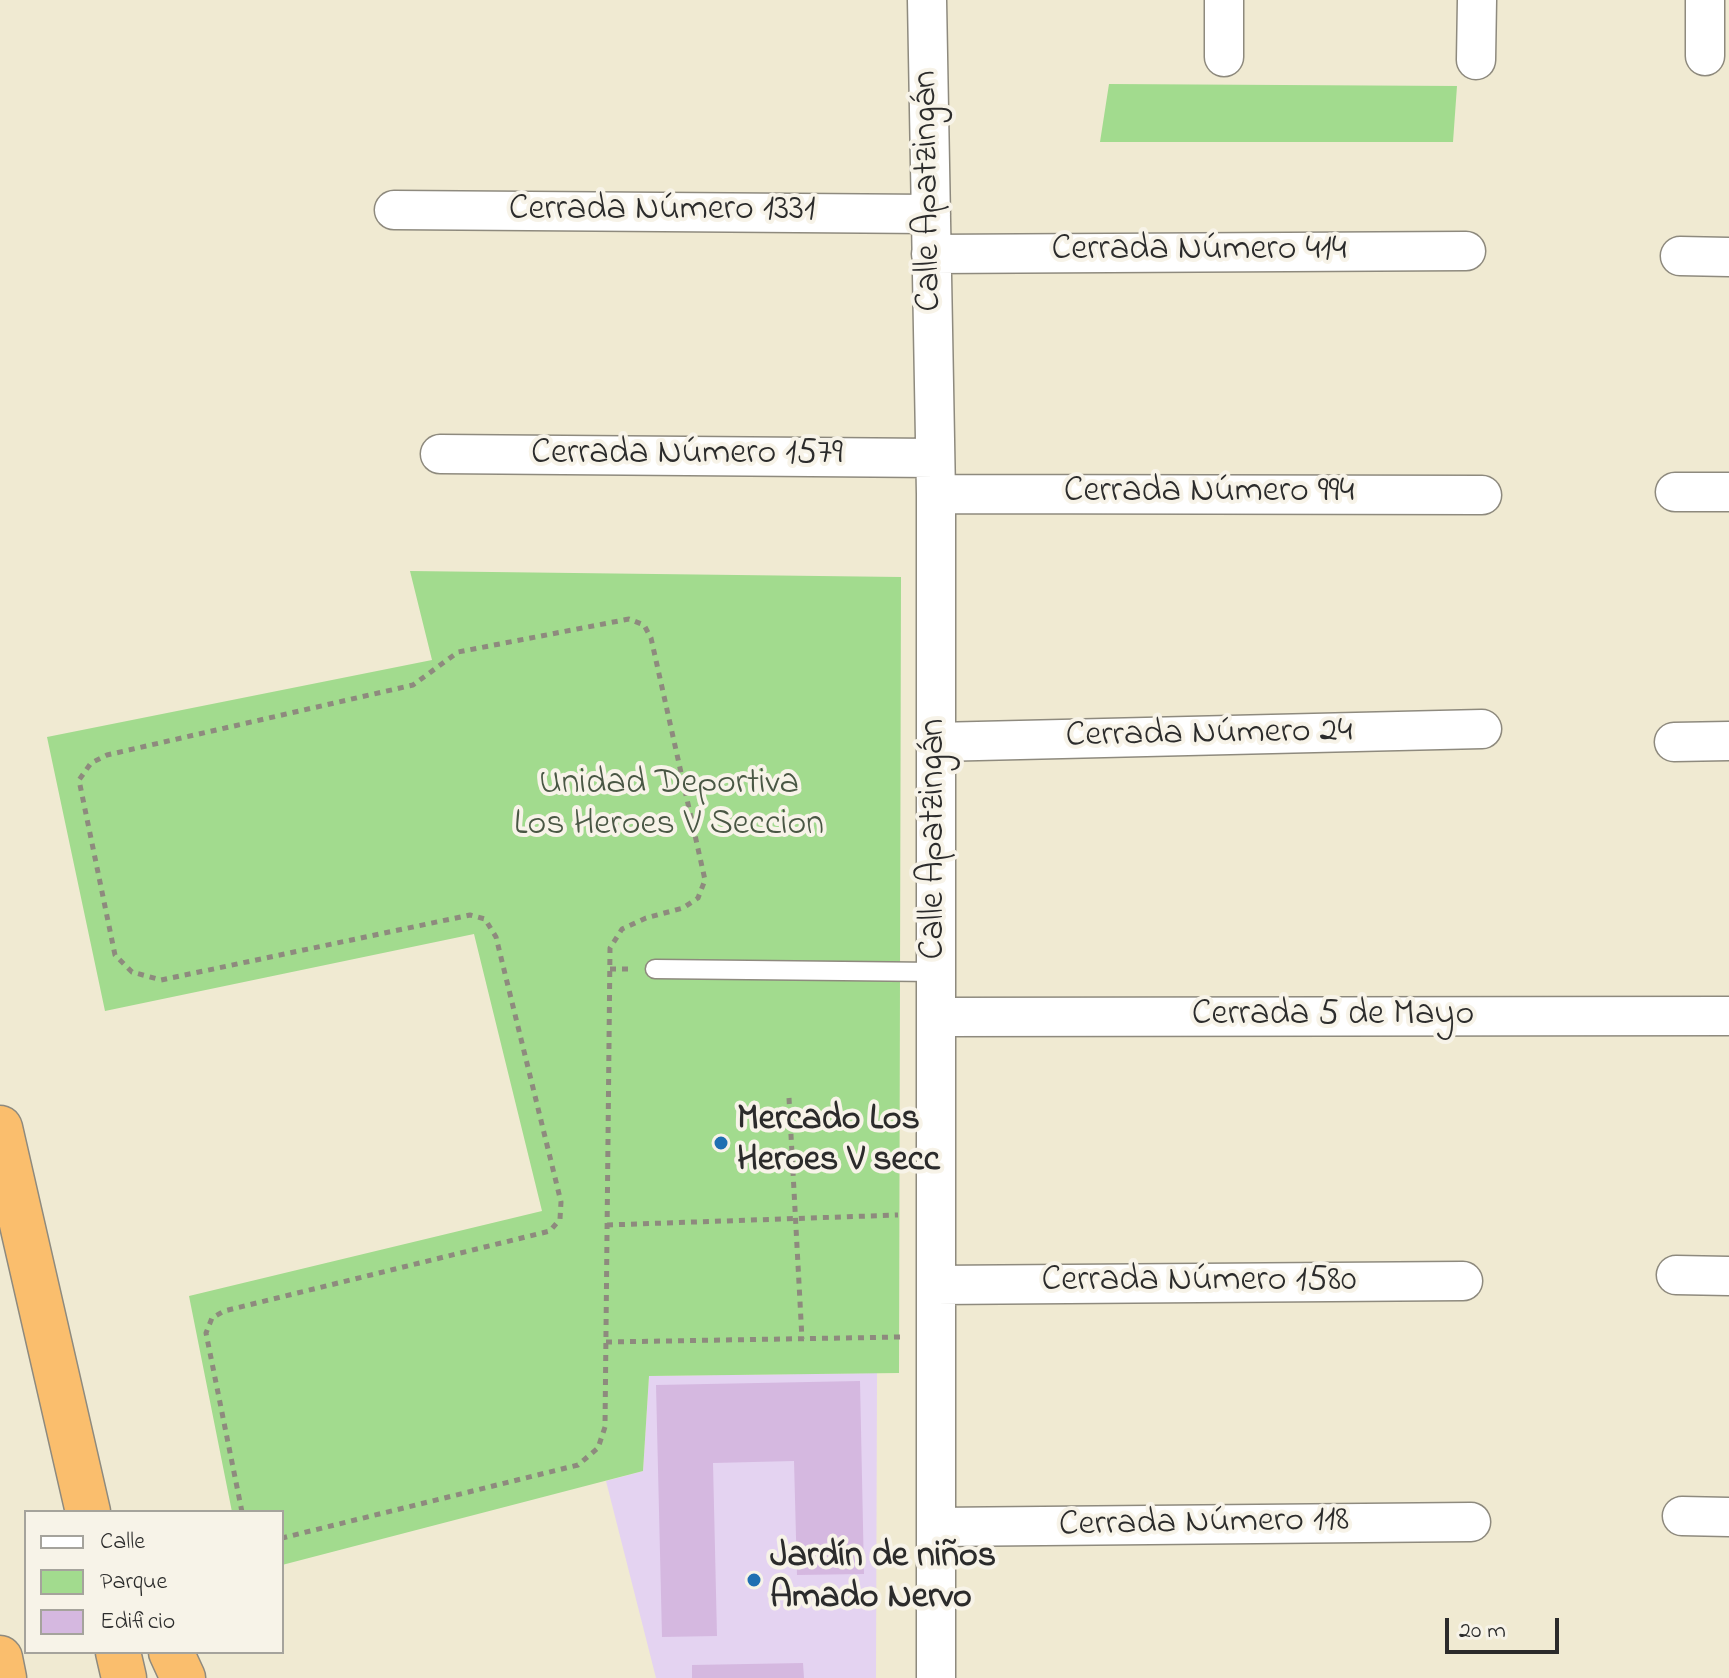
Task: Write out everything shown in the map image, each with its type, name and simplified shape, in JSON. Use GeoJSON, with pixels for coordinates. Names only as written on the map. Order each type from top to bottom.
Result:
{"type":"FeatureCollection","features":[{"type":"Feature","properties":{"kind":"highway"},"geometry":{"type":"LineString","coordinates":[[0,1128],[83,1493],[98,1510]]}},
{"type":"Feature","properties":{"kind":"highway"},"geometry":{"type":"LineString","coordinates":[[118,1654],[124,1678]]}},
{"type":"Feature","properties":{"kind":"highway"},"geometry":{"type":"LineString","coordinates":[[172,1654],[183,1678]]}},
{"type":"Feature","properties":{"kind":"highway"},"geometry":{"type":"LineString","coordinates":[[0,1658],[4,1678]]}},
{"type":"Feature","properties":{"kind":"street","name":"Calle Apatzingán"},"geometry":{"type":"LineString","coordinates":[[927,0],[935,476],[936,1678]]}},
{"type":"Feature","properties":{"kind":"street"},"geometry":{"type":"LineString","coordinates":[[1224,0],[1224,57]]}},
{"type":"Feature","properties":{"kind":"street"},"geometry":{"type":"LineString","coordinates":[[1476,60],[1477,0]]}},
{"type":"Feature","properties":{"kind":"street"},"geometry":{"type":"LineString","coordinates":[[1705,0],[1705,56]]}},
{"type":"Feature","properties":{"kind":"street","name":"Cerrada Número 1331"},"geometry":{"type":"LineString","coordinates":[[394,210],[931,214]]}},
{"type":"Feature","properties":{"kind":"street","name":"Cerrada Número 414"},"geometry":{"type":"LineString","coordinates":[[931,254],[1466,251]]}},
{"type":"Feature","properties":{"kind":"street"},"geometry":{"type":"LineString","coordinates":[[1680,256],[1729,257]]}},
{"type":"Feature","properties":{"kind":"street","name":"Cerrada Número 1579"},"geometry":{"type":"LineString","coordinates":[[440,454],[935,476]]}},
{"type":"Feature","properties":{"kind":"street","name":"Cerrada Número 994"},"geometry":{"type":"LineString","coordinates":[[935,476],[1482,495]]}},
{"type":"Feature","properties":{"kind":"street"},"geometry":{"type":"LineString","coordinates":[[1675,492],[1729,492]]}},
{"type":"Feature","properties":{"kind":"street","name":"Cerrada Número 24"},"geometry":{"type":"LineString","coordinates":[[936,742],[1482,729]]}},
{"type":"Feature","properties":{"kind":"street"},"geometry":{"type":"LineString","coordinates":[[1674,742],[1729,741]]}},
{"type":"Feature","properties":{"kind":"street","name":"Cerrada 5 de Mayo"},"geometry":{"type":"LineString","coordinates":[[936,1017],[1729,1016]]}},
{"type":"Feature","properties":{"kind":"street"},"geometry":{"type":"LineString","coordinates":[[1676,1275],[1729,1276]]}},
{"type":"Feature","properties":{"kind":"street","name":"Cerrada Número 1580"},"geometry":{"type":"LineString","coordinates":[[936,1285],[1463,1281]]}},
{"type":"Feature","properties":{"kind":"street"},"geometry":{"type":"LineString","coordinates":[[1682,1516],[1729,1517]]}},
{"type":"Feature","properties":{"kind":"street","name":"Cerrada Número 118"},"geometry":{"type":"LineString","coordinates":[[936,1527],[1471,1522]]}},
{"type":"Feature","properties":{"kind":"lane"},"geometry":{"type":"LineString","coordinates":[[655,969],[936,972]]}},
{"type":"Feature","properties":{"kind":"path"},"geometry":{"type":"LineString","coordinates":[[242,1510],[206,1333],[212,1318],[224,1311],[550,1231],[560,1219],[561,1202],[496,937],[485,919],[470,915],[161,980],[132,972],[115,955],[79,780],[91,763],[107,755],[413,685],[458,652],[629,619],[644,625],[651,638],[705,880],[698,898],[683,908],[646,918],[622,929],[610,948],[605,1427],[598,1448],[578,1465],[284,1538]]}},
{"type":"Feature","properties":{"kind":"path"},"geometry":{"type":"LineString","coordinates":[[789,1098],[802,1339]]}},
{"type":"Feature","properties":{"kind":"path"},"geometry":{"type":"LineString","coordinates":[[607,1225],[936,1214]]}},
{"type":"Feature","properties":{"kind":"path"},"geometry":{"type":"LineString","coordinates":[[606,1342],[936,1337]]}},
{"type":"Feature","properties":{"kind":"shaded area","name":"Jardín de niños Amado Nervo"},"geometry":{"type":"Polygon","coordinates":[[[877,1373],[876,1678],[656,1678],[606,1481],[643,1471],[649,1376],[877,1373]]]}},
{"type":"Feature","properties":{"kind":"green space"},"geometry":{"type":"Polygon","coordinates":[[[1109,84],[1457,86],[1453,142],[1100,142],[1109,84]]]}},
{"type":"Feature","properties":{"kind":"green space","name":"Unidad Deportiva Los Heroes V Seccion"},"geometry":{"type":"Polygon","coordinates":[[[410,571],[901,577],[899,1373],[649,1376],[643,1471],[284,1564],[284,1510],[232,1510],[189,1296],[542,1211],[474,934],[105,1011],[47,737],[432,660],[410,571]]]}},
{"type":"Feature","properties":{"kind":"building"},"geometry":{"type":"Polygon","coordinates":[[[860,1381],[864,1574],[797,1575],[794,1461],[713,1463],[717,1636],[662,1637],[656,1385],[860,1381]]]}},
{"type":"Feature","properties":{"kind":"building"},"geometry":{"type":"Polygon","coordinates":[[[803,1663],[804,1678],[692,1678],[692,1665],[803,1663]]]}},
{"type":"Feature","properties":{"kind":"place","name":"Mercado Los Heroes V secc"},"geometry":{"type":"Point","coordinates":[721,1143]}},
{"type":"Feature","properties":{"kind":"place","name":"Jardín de niños Amado Nervo"},"geometry":{"type":"Point","coordinates":[754,1580]}}]}
